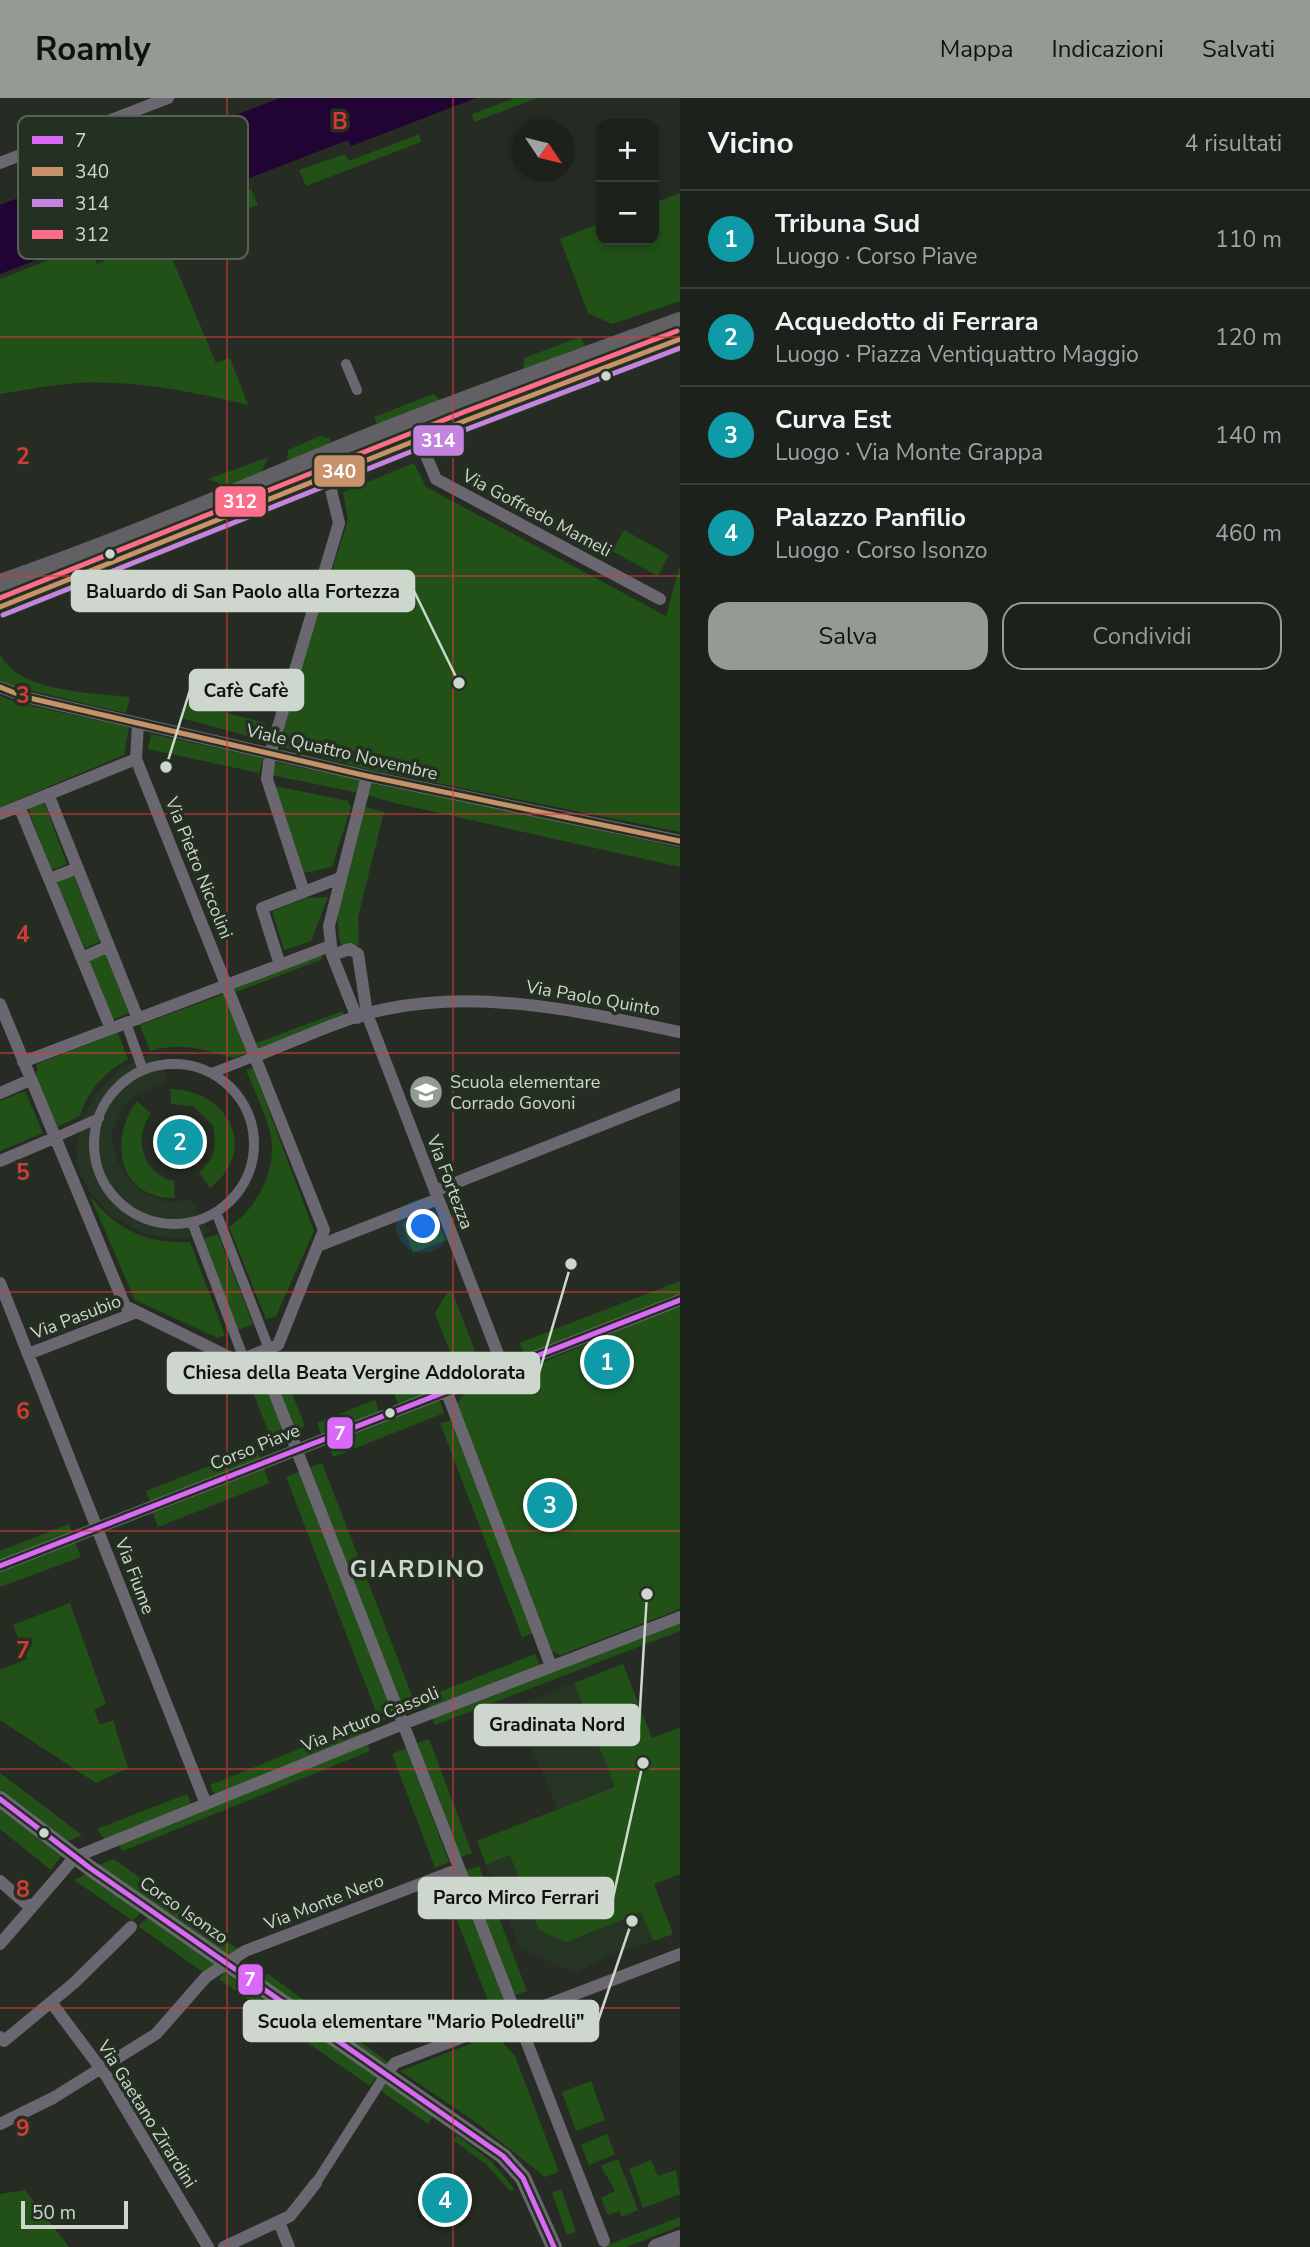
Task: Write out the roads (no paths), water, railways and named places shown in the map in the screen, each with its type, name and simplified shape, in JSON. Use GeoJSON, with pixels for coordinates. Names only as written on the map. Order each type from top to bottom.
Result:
{"type":"FeatureCollection","features":[{"type":"Feature","properties":{"kind":"main road"},"geometry":{"type":"LineString","coordinates":[[0,583],[240,493],[340,449],[680,321]]}},
{"type":"Feature","properties":{"kind":"main road"},"geometry":{"type":"LineString","coordinates":[[0,607],[328,478],[419,439],[680,339]]}},
{"type":"Feature","properties":{"kind":"main road"},"geometry":{"type":"LineString","coordinates":[[340,449],[348,469]]}},
{"type":"Feature","properties":{"kind":"street"},"geometry":{"type":"LineString","coordinates":[[121,116],[168,98]]}},
{"type":"Feature","properties":{"kind":"street"},"geometry":{"type":"LineString","coordinates":[[0,163],[18,156]]}},
{"type":"Feature","properties":{"kind":"street"},"geometry":{"type":"LineString","coordinates":[[346,364],[357,390]]}},
{"type":"Feature","properties":{"kind":"street","name":"Via Goffredo Mameli"},"geometry":{"type":"LineString","coordinates":[[419,439],[436,479],[660,598]]}},
{"type":"Feature","properties":{"kind":"street"},"geometry":{"type":"LineString","coordinates":[[304,892],[267,779],[270,754],[340,523],[328,478]]}},
{"type":"Feature","properties":{"kind":"street","name":"Viale Quattro Novembre"},"geometry":{"type":"LineString","coordinates":[[0,687],[24,697],[367,776],[680,841]]}},
{"type":"Feature","properties":{"kind":"street","name":"Via Pietro Niccolini"},"geometry":{"type":"LineString","coordinates":[[138,723],[136,759],[324,1230],[317,1246]]}},
{"type":"Feature","properties":{"kind":"street"},"geometry":{"type":"LineString","coordinates":[[0,814],[136,759]]}},
{"type":"Feature","properties":{"kind":"street","name":"Via Fortezza"},"geometry":{"type":"LineString","coordinates":[[367,776],[331,915],[331,951],[362,1016],[437,1195],[503,1367]]}},
{"type":"Feature","properties":{"kind":"street"},"geometry":{"type":"LineString","coordinates":[[48,794],[109,946],[132,1021],[143,1070]]}},
{"type":"Feature","properties":{"kind":"street"},"geometry":{"type":"LineString","coordinates":[[19,806],[111,1029]]}},
{"type":"Feature","properties":{"kind":"street"},"geometry":{"type":"LineString","coordinates":[[49,879],[78,868]]}},
{"type":"Feature","properties":{"kind":"street"},"geometry":{"type":"LineString","coordinates":[[280,965],[262,908],[341,878]]}},
{"type":"Feature","properties":{"kind":"street"},"geometry":{"type":"LineString","coordinates":[[82,958],[109,946]]}},
{"type":"Feature","properties":{"kind":"street"},"geometry":{"type":"LineString","coordinates":[[23,1062],[280,965],[331,951]]}},
{"type":"Feature","properties":{"kind":"street","name":"Via Fortezza"},"geometry":{"type":"LineString","coordinates":[[331,951],[356,951],[362,1016]]}},
{"type":"Feature","properties":{"kind":"street","name":"Via Paolo Quinto"},"geometry":{"type":"LineString","coordinates":[[256,1056],[362,1016],[428,1002],[509,1002],[559,1007],[680,1032]]}},
{"type":"Feature","properties":{"kind":"street"},"geometry":{"type":"LineString","coordinates":[[0,1004],[125,1306],[237,1361],[278,1345],[317,1246],[680,1094]]}},
{"type":"Feature","properties":{"kind":"street"},"geometry":{"type":"LineString","coordinates":[[212,1073],[256,1056]]}},
{"type":"Feature","properties":{"kind":"street"},"geometry":{"type":"LineString","coordinates":[[177,1063],[212,1073],[233,1088],[243,1102],[253,1125],[253,1160],[244,1183],[233,1198],[216,1212],[192,1222],[155,1222],[139,1216],[117,1200],[97,1166],[94,1145],[99,1118],[113,1092],[143,1070],[177,1063]]}},
{"type":"Feature","properties":{"kind":"street"},"geometry":{"type":"LineString","coordinates":[[0,1093],[30,1080]]}},
{"type":"Feature","properties":{"kind":"street"},"geometry":{"type":"LineString","coordinates":[[0,1160],[99,1118]]}},
{"type":"Feature","properties":{"kind":"street"},"geometry":{"type":"LineString","coordinates":[[216,1212],[296,1449],[604,2241]]}},
{"type":"Feature","properties":{"kind":"street"},"geometry":{"type":"LineString","coordinates":[[192,1222],[244,1359]]}},
{"type":"Feature","properties":{"kind":"street","name":"Via Fiume"},"geometry":{"type":"LineString","coordinates":[[0,1283],[206,1804]]}},
{"type":"Feature","properties":{"kind":"street","name":"Corso Piave"},"geometry":{"type":"LineString","coordinates":[[0,1566],[680,1300]]}},
{"type":"Feature","properties":{"kind":"street","name":"Via Pasubio"},"geometry":{"type":"LineString","coordinates":[[28,1354],[137,1312]]}},
{"type":"Feature","properties":{"kind":"street"},"geometry":{"type":"LineString","coordinates":[[446,1390],[551,1666]]}},
{"type":"Feature","properties":{"kind":"street","name":"Via Arturo Cassoli"},"geometry":{"type":"LineString","coordinates":[[75,1857],[403,1724],[680,1617]]}},
{"type":"Feature","properties":{"kind":"street","name":"Corso Isonzo"},"geometry":{"type":"LineString","coordinates":[[0,1799],[75,1857],[512,2163],[529,2189],[554,2247]]}},
{"type":"Feature","properties":{"kind":"street"},"geometry":{"type":"LineString","coordinates":[[0,1944],[75,1857]]}},
{"type":"Feature","properties":{"kind":"street","name":"Via Monte Nero"},"geometry":{"type":"LineString","coordinates":[[0,2124],[101,2069],[156,2034],[206,1977],[246,1951],[459,1869]]}},
{"type":"Feature","properties":{"kind":"street"},"geometry":{"type":"LineString","coordinates":[[0,1881],[31,1908]]}},
{"type":"Feature","properties":{"kind":"street"},"geometry":{"type":"LineString","coordinates":[[2,2039],[96,1963],[131,1927]]}},
{"type":"Feature","properties":{"kind":"street"},"geometry":{"type":"LineString","coordinates":[[224,2247],[279,2222],[298,2210],[395,2063],[680,1954]]}},
{"type":"Feature","properties":{"kind":"street","name":"Via Gaetano Zirardini"},"geometry":{"type":"LineString","coordinates":[[51,2002],[101,2069],[208,2247]]}},
{"type":"Feature","properties":{"kind":"street"},"geometry":{"type":"LineString","coordinates":[[279,2222],[289,2247]]}},
{"type":"Feature","properties":{"kind":"street"},"geometry":{"type":"LineString","coordinates":[[656,2247],[680,2238]]}},
{"type":"Feature","properties":{"kind":"place","name":"Baluardo di San Paolo alla Fortezza"},"geometry":{"type":"Point","coordinates":[459,683]}},
{"type":"Feature","properties":{"kind":"place","name":"Cafè Cafè"},"geometry":{"type":"Point","coordinates":[166,767]}},
{"type":"Feature","properties":{"kind":"place","name":"Scuola elementare Corrado Govoni"},"geometry":{"type":"Point","coordinates":[426,1092]}},
{"type":"Feature","properties":{"kind":"place","name":"Acquedotto di Ferrara"},"geometry":{"type":"Point","coordinates":[180,1142]}},
{"type":"Feature","properties":{"kind":"place","name":"Chiesa della Beata Vergine Addolorata"},"geometry":{"type":"Point","coordinates":[571,1264]}},
{"type":"Feature","properties":{"kind":"place","name":"Tribuna Sud"},"geometry":{"type":"Point","coordinates":[607,1362]}},
{"type":"Feature","properties":{"kind":"place","name":"Curva Est"},"geometry":{"type":"Point","coordinates":[550,1505]}},
{"type":"Feature","properties":{"kind":"place","name":"Gradinata Nord"},"geometry":{"type":"Point","coordinates":[647,1594]}},
{"type":"Feature","properties":{"kind":"place","name":"Parco Mirco Ferrari"},"geometry":{"type":"Point","coordinates":[643,1763]}},
{"type":"Feature","properties":{"kind":"place","name":"Scuola elementare \"Mario Poledrelli\""},"geometry":{"type":"Point","coordinates":[632,1921]}},
{"type":"Feature","properties":{"kind":"place","name":"Palazzo Panfilio"},"geometry":{"type":"Point","coordinates":[445,2200]}},
{"type":"Feature","properties":{"kind":"district","name":"GIARDINO"},"geometry":{"type":"Point","coordinates":[418,1569]}}]}
